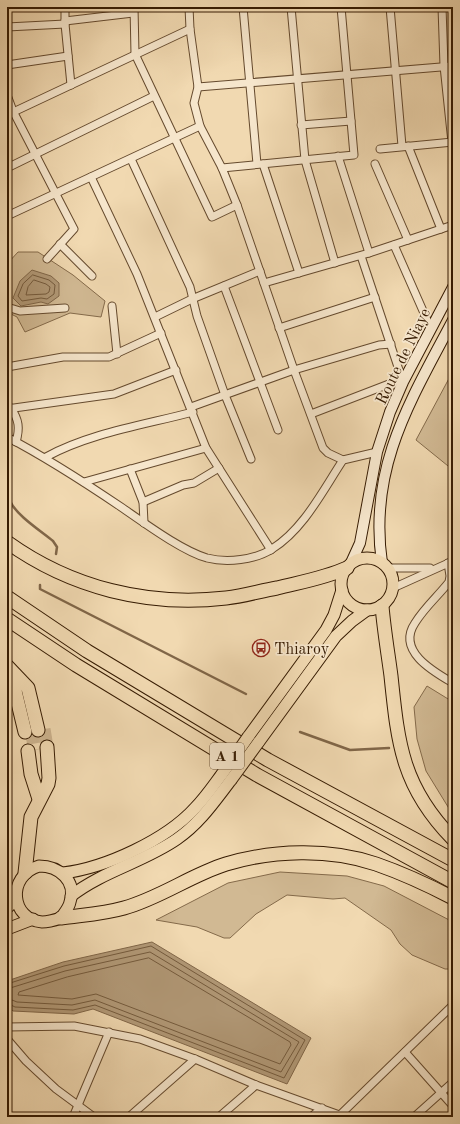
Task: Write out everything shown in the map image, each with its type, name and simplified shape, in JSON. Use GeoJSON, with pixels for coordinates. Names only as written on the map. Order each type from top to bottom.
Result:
{"type":"FeatureCollection","features":[{"type":"Feature","properties":{"kind":"highway"},"geometry":{"type":"LineString","coordinates":[[7,535],[15,542],[23,553]]}},
{"type":"Feature","properties":{"kind":"highway"},"geometry":{"type":"LineString","coordinates":[[7,542],[23,553],[74,579],[112,592],[183,600],[227,598],[247,594],[329,576],[348,567]]}},
{"type":"Feature","properties":{"kind":"highway"},"geometry":{"type":"LineString","coordinates":[[7,548],[23,553]]}},
{"type":"Feature","properties":{"kind":"highway"},"geometry":{"type":"LineString","coordinates":[[7,553],[23,553]]}},
{"type":"Feature","properties":{"kind":"highway","name":"A 1"},"geometry":{"type":"LineString","coordinates":[[7,597],[87,651],[268,760],[453,860]]}},
{"type":"Feature","properties":{"kind":"highway"},"geometry":{"type":"LineString","coordinates":[[382,606],[396,724],[402,759],[408,775],[425,806],[453,839]]}},
{"type":"Feature","properties":{"kind":"highway","name":"A 1"},"geometry":{"type":"LineString","coordinates":[[7,619],[76,665],[257,775],[453,882]]}},
{"type":"Feature","properties":{"kind":"highway"},"geometry":{"type":"LineString","coordinates":[[9,668],[24,676],[32,684],[34,730],[9,668]]}},
{"type":"Feature","properties":{"kind":"highway"},"geometry":{"type":"LineString","coordinates":[[25,873],[31,817],[48,784],[49,778],[38,749],[31,774],[39,799]]}},
{"type":"Feature","properties":{"kind":"highway"},"geometry":{"type":"LineString","coordinates":[[61,918],[124,908],[227,864],[264,856],[283,854],[324,854],[374,863],[422,882],[453,898]]}},
{"type":"Feature","properties":{"kind":"main road","name":"Route de Niaye"},"geometry":{"type":"LineString","coordinates":[[348,567],[362,536],[377,452],[402,380],[453,287]]}},
{"type":"Feature","properties":{"kind":"main road","name":"Route de Niaye"},"geometry":{"type":"LineString","coordinates":[[385,565],[379,517],[384,477],[392,445],[410,400],[453,320]]}},
{"type":"Feature","properties":{"kind":"main road"},"geometry":{"type":"LineString","coordinates":[[62,873],[93,867],[163,834],[195,809],[226,777],[258,743],[336,636],[352,621],[367,610],[382,606],[389,598],[393,588],[391,574],[385,565],[376,560],[362,559],[348,567],[343,575],[342,590],[334,615],[326,630],[248,737],[226,777],[206,814],[178,838],[149,855],[91,882],[72,896]]}},
{"type":"Feature","properties":{"kind":"main road"},"geometry":{"type":"LineString","coordinates":[[342,590],[351,605],[359,609],[367,610]]}},
{"type":"Feature","properties":{"kind":"main road"},"geometry":{"type":"LineString","coordinates":[[48,866],[62,873],[68,880],[72,896],[68,908],[61,918],[42,922],[32,919],[22,912],[16,900],[16,890],[19,881],[25,873],[31,868],[48,866]]}},
{"type":"Feature","properties":{"kind":"main road"},"geometry":{"type":"LineString","coordinates":[[7,908],[16,900]]}},
{"type":"Feature","properties":{"kind":"main road"},"geometry":{"type":"LineString","coordinates":[[7,929],[32,919]]}},
{"type":"Feature","properties":{"kind":"street"},"geometry":{"type":"LineString","coordinates":[[65,7],[71,85]]}},
{"type":"Feature","properties":{"kind":"street"},"geometry":{"type":"LineString","coordinates":[[189,7],[190,29],[198,87],[194,103],[200,126],[222,168],[237,205],[279,328],[324,450],[343,460],[377,452]]}},
{"type":"Feature","properties":{"kind":"street"},"geometry":{"type":"LineString","coordinates":[[243,7],[260,164],[299,273]]}},
{"type":"Feature","properties":{"kind":"street"},"geometry":{"type":"LineString","coordinates":[[291,7],[299,78],[301,126],[305,160],[335,263]]}},
{"type":"Feature","properties":{"kind":"street"},"geometry":{"type":"LineString","coordinates":[[222,168],[354,155],[341,7]]}},
{"type":"Feature","properties":{"kind":"street"},"geometry":{"type":"LineString","coordinates":[[390,7],[405,146],[441,229]]}},
{"type":"Feature","properties":{"kind":"street"},"geometry":{"type":"LineString","coordinates":[[442,7],[444,66],[453,152]]}},
{"type":"Feature","properties":{"kind":"street"},"geometry":{"type":"LineString","coordinates":[[7,27],[65,22],[133,10],[135,54],[212,217],[237,205]]}},
{"type":"Feature","properties":{"kind":"street"},"geometry":{"type":"LineString","coordinates":[[10,113],[190,29]]}},
{"type":"Feature","properties":{"kind":"street"},"geometry":{"type":"LineString","coordinates":[[7,65],[68,56]]}},
{"type":"Feature","properties":{"kind":"street"},"geometry":{"type":"LineString","coordinates":[[198,87],[453,66]]}},
{"type":"Feature","properties":{"kind":"street"},"geometry":{"type":"LineString","coordinates":[[7,95],[10,113],[35,155],[74,229],[47,259]]}},
{"type":"Feature","properties":{"kind":"street"},"geometry":{"type":"LineString","coordinates":[[7,168],[154,96]]}},
{"type":"Feature","properties":{"kind":"street"},"geometry":{"type":"LineString","coordinates":[[301,126],[351,121]]}},
{"type":"Feature","properties":{"kind":"street"},"geometry":{"type":"LineString","coordinates":[[7,216],[200,126]]}},
{"type":"Feature","properties":{"kind":"street"},"geometry":{"type":"LineString","coordinates":[[380,149],[452,142]]}},
{"type":"Feature","properties":{"kind":"street"},"geometry":{"type":"LineString","coordinates":[[338,156],[370,253]]}},
{"type":"Feature","properties":{"kind":"street"},"geometry":{"type":"LineString","coordinates":[[131,159],[190,287],[192,299],[225,395],[251,459]]}},
{"type":"Feature","properties":{"kind":"street"},"geometry":{"type":"LineString","coordinates":[[375,164],[408,240]]}},
{"type":"Feature","properties":{"kind":"street"},"geometry":{"type":"LineString","coordinates":[[91,177],[137,274],[192,409],[206,448],[271,550]]}},
{"type":"Feature","properties":{"kind":"street"},"geometry":{"type":"LineString","coordinates":[[264,283],[361,256],[453,225]]}},
{"type":"Feature","properties":{"kind":"street"},"geometry":{"type":"LineString","coordinates":[[60,244],[92,276]]}},
{"type":"Feature","properties":{"kind":"street"},"geometry":{"type":"LineString","coordinates":[[394,245],[431,329]]}},
{"type":"Feature","properties":{"kind":"street"},"geometry":{"type":"LineString","coordinates":[[311,414],[402,380],[361,256]]}},
{"type":"Feature","properties":{"kind":"street"},"geometry":{"type":"LineString","coordinates":[[155,317],[192,299],[260,271]]}},
{"type":"Feature","properties":{"kind":"street"},"geometry":{"type":"LineString","coordinates":[[224,286],[278,430]]}},
{"type":"Feature","properties":{"kind":"street"},"geometry":{"type":"LineString","coordinates":[[279,328],[375,297]]}},
{"type":"Feature","properties":{"kind":"street"},"geometry":{"type":"LineString","coordinates":[[7,306],[20,311],[65,308]]}},
{"type":"Feature","properties":{"kind":"street"},"geometry":{"type":"LineString","coordinates":[[112,306],[117,354]]}},
{"type":"Feature","properties":{"kind":"street"},"geometry":{"type":"LineString","coordinates":[[7,367],[63,357],[104,358],[117,354],[161,333]]}},
{"type":"Feature","properties":{"kind":"street"},"geometry":{"type":"LineString","coordinates":[[46,457],[65,447],[192,409],[225,395],[294,370],[379,345],[391,344]]}},
{"type":"Feature","properties":{"kind":"street"},"geometry":{"type":"LineString","coordinates":[[16,442],[20,431],[18,421],[9,408],[114,394],[176,370]]}},
{"type":"Feature","properties":{"kind":"street"},"geometry":{"type":"LineString","coordinates":[[7,437],[46,457],[144,523],[195,553],[207,558],[222,560],[242,559],[260,555],[271,550],[294,531],[343,460]]}},
{"type":"Feature","properties":{"kind":"street"},"geometry":{"type":"LineString","coordinates":[[84,482],[206,448]]}},
{"type":"Feature","properties":{"kind":"street"},"geometry":{"type":"LineString","coordinates":[[143,502],[183,485],[197,481],[219,468]]}},
{"type":"Feature","properties":{"kind":"street"},"geometry":{"type":"LineString","coordinates":[[130,469],[143,502],[144,523]]}},
{"type":"Feature","properties":{"kind":"street"},"geometry":{"type":"LineString","coordinates":[[393,588],[434,568],[451,562],[449,582],[415,622],[410,636],[414,652],[424,664],[453,683]]}},
{"type":"Feature","properties":{"kind":"street"},"geometry":{"type":"LineString","coordinates":[[385,565],[434,568]]}},
{"type":"Feature","properties":{"kind":"street"},"geometry":{"type":"LineString","coordinates":[[7,1027],[61,1026],[109,1032],[140,1039],[195,1059],[256,1085],[343,1116],[453,1005]]}},
{"type":"Feature","properties":{"kind":"street"},"geometry":{"type":"LineString","coordinates":[[73,1117],[77,1103],[109,1032]]}},
{"type":"Feature","properties":{"kind":"street"},"geometry":{"type":"LineString","coordinates":[[7,1039],[26,1061],[56,1089],[94,1117]]}},
{"type":"Feature","properties":{"kind":"street"},"geometry":{"type":"LineString","coordinates":[[405,1052],[453,1106]]}},
{"type":"Feature","properties":{"kind":"street"},"geometry":{"type":"LineString","coordinates":[[129,1117],[195,1059]]}},
{"type":"Feature","properties":{"kind":"street"},"geometry":{"type":"LineString","coordinates":[[414,1117],[453,1082]]}},
{"type":"Feature","properties":{"kind":"street"},"geometry":{"type":"LineString","coordinates":[[219,1117],[256,1085]]}},
{"type":"Feature","properties":{"kind":"street"},"geometry":{"type":"LineString","coordinates":[[311,1117],[322,1108]]}},
{"type":"Feature","properties":{"kind":"shaded area"},"geometry":{"type":"Polygon","coordinates":[[[18,252],[38,252],[73,275],[105,301],[101,317],[70,313],[25,332],[17,317],[7,312],[7,264],[18,252]]]}},
{"type":"Feature","properties":{"kind":"shaded area"},"geometry":{"type":"Polygon","coordinates":[[[453,371],[453,470],[416,440],[453,371]]]}},
{"type":"Feature","properties":{"kind":"shaded area"},"geometry":{"type":"Polygon","coordinates":[[[427,686],[453,702],[453,815],[426,771],[417,739],[414,707],[427,686]]]}},
{"type":"Feature","properties":{"kind":"shaded area"},"geometry":{"type":"Polygon","coordinates":[[[280,872],[347,876],[384,886],[453,922],[453,969],[445,969],[412,955],[400,944],[391,930],[345,898],[333,899],[287,895],[256,914],[230,938],[224,938],[197,927],[156,920],[228,883],[280,872]]]}},
{"type":"Feature","properties":{"kind":"water"},"geometry":{"type":"Polygon","coordinates":[[[32,270],[51,276],[59,283],[59,296],[48,304],[41,302],[21,306],[13,298],[20,281],[32,270]]]}},
{"type":"Feature","properties":{"kind":"water"},"geometry":{"type":"Polygon","coordinates":[[[152,942],[311,1038],[287,1084],[93,1009],[74,1014],[13,1011],[7,1006],[7,981],[63,962],[152,942]]]}},
{"type":"Feature","properties":{"kind":"waterway"},"geometry":{"type":"LineString","coordinates":[[7,476],[8,495],[13,506],[23,517],[53,541],[57,547],[56,554]]}},
{"type":"Feature","properties":{"kind":"waterway"},"geometry":{"type":"LineString","coordinates":[[40,585],[40,589],[246,694]]}},
{"type":"Feature","properties":{"kind":"waterway"},"geometry":{"type":"LineString","coordinates":[[300,732],[350,750],[389,748]]}},
{"type":"Feature","properties":{"kind":"tunnel"},"geometry":{"type":"LineString","coordinates":[[44,729],[47,747]]}},
{"type":"Feature","properties":{"kind":"tunnel"},"geometry":{"type":"LineString","coordinates":[[31,731],[35,750]]}},
{"type":"Feature","properties":{"kind":"place","name":"Thiaroy"},"geometry":{"type":"Point","coordinates":[261,648]}}]}
